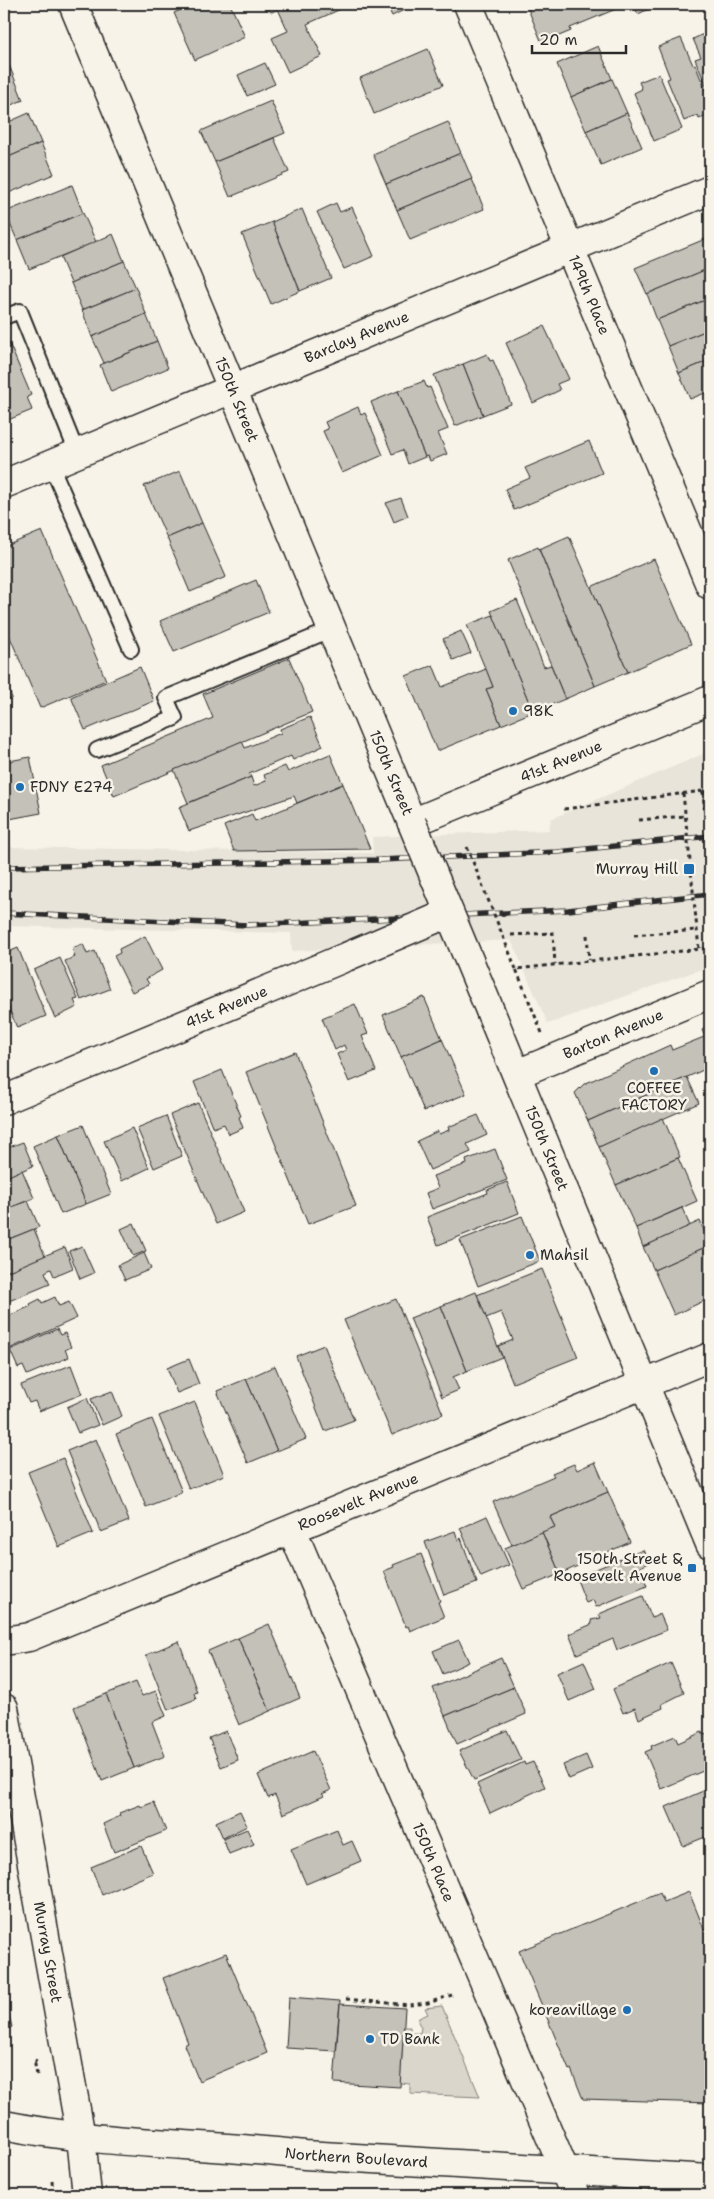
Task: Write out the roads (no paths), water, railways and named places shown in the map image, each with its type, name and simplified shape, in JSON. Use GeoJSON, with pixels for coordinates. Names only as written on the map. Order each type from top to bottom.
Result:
{"type":"FeatureCollection","features":[{"type":"Feature","properties":{"kind":"street","name":"150th Street"},"geometry":{"type":"LineString","coordinates":[[73,4],[710,1544]]}},
{"type":"Feature","properties":{"kind":"street","name":"149th Place"},"geometry":{"type":"LineString","coordinates":[[468,4],[710,585]]}},
{"type":"Feature","properties":{"kind":"street","name":"Barclay Avenue"},"geometry":{"type":"LineString","coordinates":[[4,484],[710,190]]}},
{"type":"Feature","properties":{"kind":"street","name":"41st Avenue"},"geometry":{"type":"LineString","coordinates":[[412,823],[710,700]]}},
{"type":"Feature","properties":{"kind":"street","name":"41st Avenue"},"geometry":{"type":"LineString","coordinates":[[4,1100],[450,914]]}},
{"type":"Feature","properties":{"kind":"street","name":"Barton Avenue"},"geometry":{"type":"LineString","coordinates":[[516,1074],[710,994]]}},
{"type":"Feature","properties":{"kind":"street","name":"Roosevelt Avenue"},"geometry":{"type":"LineString","coordinates":[[4,1641],[29,1637],[710,1356]]}},
{"type":"Feature","properties":{"kind":"street","name":"150th Place"},"geometry":{"type":"LineString","coordinates":[[292,1530],[574,2195]]}},
{"type":"Feature","properties":{"kind":"street","name":"Murray Street"},"geometry":{"type":"LineString","coordinates":[[4,1708],[81,2137],[88,2195]]}},
{"type":"Feature","properties":{"kind":"street","name":"Northern Boulevard"},"geometry":{"type":"LineString","coordinates":[[4,2125],[49,2134],[253,2148],[305,2155],[710,2180]]}},
{"type":"Feature","properties":{"kind":"lane"},"geometry":{"type":"LineString","coordinates":[[4,317],[20,310],[78,453]]}},
{"type":"Feature","properties":{"kind":"lane"},"geometry":{"type":"LineString","coordinates":[[50,465],[131,650]]}},
{"type":"Feature","properties":{"kind":"lane"},"geometry":{"type":"LineString","coordinates":[[97,750],[175,718],[166,698],[333,629]]}},
{"type":"Feature","properties":{"kind":"railway"},"geometry":{"type":"LineString","coordinates":[[4,867],[380,860],[558,852],[710,836]]}},
{"type":"Feature","properties":{"kind":"railway"},"geometry":{"type":"LineString","coordinates":[[4,913],[247,925],[568,910],[710,894]]}},
{"type":"Feature","properties":{"kind":"place","name":"98K"},"geometry":{"type":"Point","coordinates":[513,711]}},
{"type":"Feature","properties":{"kind":"place","name":"FDNY E274"},"geometry":{"type":"Point","coordinates":[20,787]}},
{"type":"Feature","properties":{"kind":"place","name":"Murray Hill"},"geometry":{"type":"Point","coordinates":[689,869]}},
{"type":"Feature","properties":{"kind":"place","name":"COFFEE FACTORY"},"geometry":{"type":"Point","coordinates":[654,1071]}},
{"type":"Feature","properties":{"kind":"place","name":"Mahsil"},"geometry":{"type":"Point","coordinates":[530,1255]}},
{"type":"Feature","properties":{"kind":"place","name":"150th Street & Roosevelt Avenue"},"geometry":{"type":"Point","coordinates":[692,1568]}},
{"type":"Feature","properties":{"kind":"place","name":"koreavillage"},"geometry":{"type":"Point","coordinates":[627,2010]}},
{"type":"Feature","properties":{"kind":"place","name":"TD Bank"},"geometry":{"type":"Point","coordinates":[370,2039]}}]}
